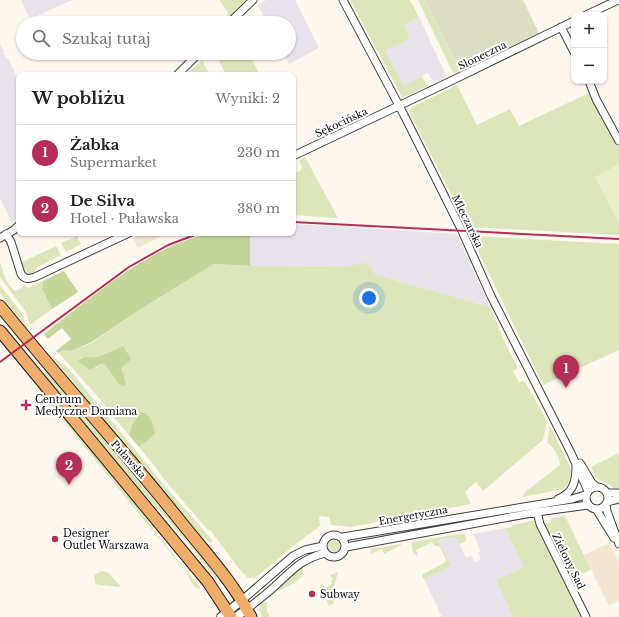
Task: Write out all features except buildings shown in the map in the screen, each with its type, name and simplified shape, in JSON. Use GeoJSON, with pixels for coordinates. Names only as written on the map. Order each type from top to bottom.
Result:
{"type":"FeatureCollection","features":[{"type":"Feature","properties":{"kind":"main road","name":"Puławska"},"geometry":{"type":"LineString","coordinates":[[0,306],[157,492],[226,579],[246,609]]}},
{"type":"Feature","properties":{"kind":"main road","name":"Puławska"},"geometry":{"type":"LineString","coordinates":[[0,331],[204,577],[229,616]]}},
{"type":"Feature","properties":{"kind":"street"},"geometry":{"type":"LineString","coordinates":[[236,16],[253,0]]}},
{"type":"Feature","properties":{"kind":"street","name":"Mleczarska"},"geometry":{"type":"LineString","coordinates":[[343,0],[462,231],[494,303],[579,469],[587,493]]}},
{"type":"Feature","properties":{"kind":"street"},"geometry":{"type":"LineString","coordinates":[[592,12],[618,0]]}},
{"type":"Feature","properties":{"kind":"street","name":"Słoneczna"},"geometry":{"type":"LineString","coordinates":[[398,106],[571,22]]}},
{"type":"Feature","properties":{"kind":"street"},"geometry":{"type":"LineString","coordinates":[[561,27],[572,48]]}},
{"type":"Feature","properties":{"kind":"street"},"geometry":{"type":"LineString","coordinates":[[180,72],[192,60]]}},
{"type":"Feature","properties":{"kind":"street"},"geometry":{"type":"LineString","coordinates":[[590,84],[596,99],[619,141]]}},
{"type":"Feature","properties":{"kind":"street","name":"Sękocińska"},"geometry":{"type":"LineString","coordinates":[[296,155],[398,106]]}},
{"type":"Feature","properties":{"kind":"street"},"geometry":{"type":"LineString","coordinates":[[16,228],[3,236],[11,242],[22,276],[28,279],[122,236]]}},
{"type":"Feature","properties":{"kind":"street","name":"Mleczarska"},"geometry":{"type":"LineString","coordinates":[[571,453],[576,456],[592,483],[597,487]]}},
{"type":"Feature","properties":{"kind":"street"},"geometry":{"type":"LineString","coordinates":[[544,504],[564,496],[571,490],[576,478],[576,465]]}},
{"type":"Feature","properties":{"kind":"street"},"geometry":{"type":"LineString","coordinates":[[619,493],[607,493],[602,488],[592,488],[587,493],[585,500],[588,505],[596,509],[610,534],[619,544]]}},
{"type":"Feature","properties":{"kind":"street","name":"Energetyczna"},"geometry":{"type":"LineString","coordinates":[[343,538],[573,499],[587,493]]}},
{"type":"Feature","properties":{"kind":"street"},"geometry":{"type":"LineString","coordinates":[[607,493],[607,511],[619,544]]}},
{"type":"Feature","properties":{"kind":"street"},"geometry":{"type":"LineString","coordinates":[[596,509],[602,508],[607,503],[619,499]]}},
{"type":"Feature","properties":{"kind":"street","name":"Energetyczna"},"geometry":{"type":"LineString","coordinates":[[346,547],[537,512],[588,505]]}},
{"type":"Feature","properties":{"kind":"street"},"geometry":{"type":"LineString","coordinates":[[570,507],[578,507],[588,510],[602,520]]}},
{"type":"Feature","properties":{"kind":"street","name":"Zielony Sad"},"geometry":{"type":"LineString","coordinates":[[537,512],[540,524],[586,617]]}},
{"type":"Feature","properties":{"kind":"street"},"geometry":{"type":"LineString","coordinates":[[487,513],[488,521]]}},
{"type":"Feature","properties":{"kind":"street"},"geometry":{"type":"LineString","coordinates":[[336,534],[343,538],[345,540],[346,547],[343,553],[336,557],[332,557],[326,553],[323,546],[326,538],[336,534]]}},
{"type":"Feature","properties":{"kind":"street"},"geometry":{"type":"LineString","coordinates":[[246,609],[293,556],[305,550],[323,546]]}},
{"type":"Feature","properties":{"kind":"street"},"geometry":{"type":"LineString","coordinates":[[229,616],[246,609],[273,588],[298,564],[309,558],[326,553]]}},
{"type":"Feature","properties":{"kind":"shaded area"},"geometry":{"type":"Polygon","coordinates":[[[21,0],[72,0],[37,16],[29,16],[21,0]]]}},
{"type":"Feature","properties":{"kind":"shaded area"},"geometry":{"type":"Polygon","coordinates":[[[266,0],[295,0],[319,48],[289,64],[287,60],[296,60],[296,16],[263,16],[258,6],[266,0]]]}},
{"type":"Feature","properties":{"kind":"shaded area"},"geometry":{"type":"Polygon","coordinates":[[[419,17],[447,77],[434,83],[428,73],[404,86],[385,51],[410,37],[404,25],[419,17]]]}},
{"type":"Feature","properties":{"kind":"shaded area"},"geometry":{"type":"Polygon","coordinates":[[[0,44],[4,51],[3,54],[9,60],[16,75],[16,219],[12,223],[0,198],[0,44]]]}},
{"type":"Feature","properties":{"kind":"shaded area"},"geometry":{"type":"Polygon","coordinates":[[[296,224],[457,234],[490,307],[376,275],[366,262],[345,267],[250,266],[250,236],[296,236],[296,224]]]}},
{"type":"Feature","properties":{"kind":"shaded area"},"geometry":{"type":"Polygon","coordinates":[[[137,236],[162,236],[138,248],[133,238],[137,236]]]}},
{"type":"Feature","properties":{"kind":"shaded area"},"geometry":{"type":"Polygon","coordinates":[[[505,528],[524,567],[496,580],[513,617],[442,617],[424,579],[451,566],[438,540],[456,537],[466,558],[471,556],[475,562],[481,559],[478,553],[481,551],[473,534],[505,528]]]}},
{"type":"Feature","properties":{"kind":"shaded area"},"geometry":{"type":"Polygon","coordinates":[[[610,543],[619,562],[619,601],[609,606],[584,555],[610,543]]]}},
{"type":"Feature","properties":{"kind":"green space"},"geometry":{"type":"Polygon","coordinates":[[[220,0],[246,0],[229,16],[226,16],[229,13],[220,0]]]}},
{"type":"Feature","properties":{"kind":"green space"},"geometry":{"type":"Polygon","coordinates":[[[350,0],[410,0],[419,17],[404,25],[410,38],[385,51],[404,86],[422,76],[427,86],[402,97],[350,0]]]}},
{"type":"Feature","properties":{"kind":"green space"},"geometry":{"type":"Polygon","coordinates":[[[425,0],[460,71],[453,73],[418,1],[425,0]]]}},
{"type":"Feature","properties":{"kind":"green space"},"geometry":{"type":"Polygon","coordinates":[[[425,0],[523,0],[539,33],[461,72],[425,0]]]}},
{"type":"Feature","properties":{"kind":"green space"},"geometry":{"type":"Polygon","coordinates":[[[202,60],[208,72],[189,72],[202,60]]]}},
{"type":"Feature","properties":{"kind":"green space"},"geometry":{"type":"Polygon","coordinates":[[[218,60],[252,60],[258,72],[224,72],[218,60]]]}},
{"type":"Feature","properties":{"kind":"green space"},"geometry":{"type":"Polygon","coordinates":[[[457,85],[477,125],[510,109],[519,126],[591,92],[593,101],[619,149],[619,235],[468,227],[409,112],[412,107],[457,85]]]}},
{"type":"Feature","properties":{"kind":"green space"},"geometry":{"type":"Polygon","coordinates":[[[305,157],[338,218],[296,215],[296,173],[302,168],[299,160],[305,157]]]}},
{"type":"Feature","properties":{"kind":"green space"},"geometry":{"type":"Polygon","coordinates":[[[619,164],[619,224],[595,177],[619,164]]]}},
{"type":"Feature","properties":{"kind":"green space"},"geometry":{"type":"Polygon","coordinates":[[[77,236],[81,244],[66,252],[61,243],[77,236]]]}},
{"type":"Feature","properties":{"kind":"green space"},"geometry":{"type":"Polygon","coordinates":[[[200,236],[250,236],[250,266],[214,264],[144,307],[90,343],[70,351],[66,350],[58,353],[56,351],[71,339],[62,328],[49,338],[47,338],[44,334],[122,274],[164,250],[200,236]]]}},
{"type":"Feature","properties":{"kind":"green space"},"geometry":{"type":"Polygon","coordinates":[[[473,236],[619,244],[619,350],[543,385],[477,249],[473,236]]]}},
{"type":"Feature","properties":{"kind":"green space"},"geometry":{"type":"Polygon","coordinates":[[[56,246],[61,255],[37,267],[33,275],[27,275],[24,273],[20,263],[56,246]]]}},
{"type":"Feature","properties":{"kind":"green space"},"geometry":{"type":"Polygon","coordinates":[[[0,262],[6,280],[13,290],[17,291],[25,285],[28,288],[43,281],[42,289],[52,309],[30,325],[26,312],[0,277],[0,262]]]}},
{"type":"Feature","properties":{"kind":"green space"},"geometry":{"type":"Polygon","coordinates":[[[366,262],[376,275],[490,307],[505,343],[517,366],[517,369],[513,371],[519,382],[525,382],[547,421],[543,440],[483,491],[476,482],[465,492],[471,504],[351,527],[331,525],[329,517],[319,516],[320,526],[255,578],[248,578],[240,570],[211,531],[207,529],[139,447],[151,438],[139,415],[129,435],[100,399],[59,353],[90,344],[144,307],[214,264],[345,267],[366,262]],[[123,346],[90,358],[96,368],[101,364],[105,364],[114,375],[126,384],[123,369],[125,364],[128,362],[123,346]]]}},
{"type":"Feature","properties":{"kind":"green space"},"geometry":{"type":"Polygon","coordinates":[[[64,271],[78,292],[52,309],[42,289],[43,281],[64,271]]]}},
{"type":"Feature","properties":{"kind":"green space"},"geometry":{"type":"Polygon","coordinates":[[[0,285],[23,315],[26,328],[0,293],[0,285]]]}},
{"type":"Feature","properties":{"kind":"green space"},"geometry":{"type":"Polygon","coordinates":[[[123,346],[131,359],[122,369],[126,384],[123,386],[119,384],[105,364],[101,364],[90,370],[78,361],[85,357],[90,358],[100,356],[123,346]]]}},
{"type":"Feature","properties":{"kind":"green space"},"geometry":{"type":"Polygon","coordinates":[[[49,354],[68,368],[156,476],[213,541],[210,543],[195,530],[49,354]]]}},
{"type":"Feature","properties":{"kind":"green space"},"geometry":{"type":"Polygon","coordinates":[[[20,360],[76,432],[136,503],[157,534],[201,589],[194,586],[187,573],[37,388],[39,387],[20,360]]]}},
{"type":"Feature","properties":{"kind":"green space"},"geometry":{"type":"Polygon","coordinates":[[[46,370],[208,565],[218,579],[217,580],[174,527],[116,463],[44,373],[46,370]]]}},
{"type":"Feature","properties":{"kind":"green space"},"geometry":{"type":"Polygon","coordinates":[[[141,412],[147,415],[151,420],[155,433],[139,447],[129,435],[132,425],[141,412]]]}},
{"type":"Feature","properties":{"kind":"green space"},"geometry":{"type":"Polygon","coordinates":[[[550,426],[570,467],[570,480],[563,489],[523,497],[524,493],[560,465],[556,452],[547,443],[550,426]]]}},
{"type":"Feature","properties":{"kind":"green space"},"geometry":{"type":"Polygon","coordinates":[[[619,453],[619,488],[614,488],[597,479],[591,467],[619,453]]]}},
{"type":"Feature","properties":{"kind":"green space"},"geometry":{"type":"Polygon","coordinates":[[[565,516],[591,570],[570,579],[543,524],[551,523],[551,518],[565,516]]]}},
{"type":"Feature","properties":{"kind":"green space"},"geometry":{"type":"Polygon","coordinates":[[[536,520],[537,522],[535,523],[582,617],[513,617],[496,580],[524,567],[505,528],[536,520]]]}},
{"type":"Feature","properties":{"kind":"green space"},"geometry":{"type":"Polygon","coordinates":[[[465,533],[465,542],[459,544],[456,537],[438,540],[451,566],[424,579],[422,576],[423,574],[444,563],[446,560],[440,547],[435,546],[432,542],[416,550],[418,555],[416,555],[413,552],[411,542],[465,533]]]}},
{"type":"Feature","properties":{"kind":"green space"},"geometry":{"type":"Polygon","coordinates":[[[332,540],[336,540],[340,546],[336,552],[332,552],[328,548],[328,544],[332,540]]]}},
{"type":"Feature","properties":{"kind":"green space"},"geometry":{"type":"Polygon","coordinates":[[[401,544],[384,554],[382,549],[371,554],[371,549],[401,544]]]}},
{"type":"Feature","properties":{"kind":"green space"},"geometry":{"type":"Polygon","coordinates":[[[299,568],[303,568],[303,573],[300,578],[279,590],[270,598],[266,598],[299,568]]]}},
{"type":"Feature","properties":{"kind":"green space"},"geometry":{"type":"Polygon","coordinates":[[[102,571],[109,573],[121,587],[99,585],[95,583],[94,576],[102,571]]]}},
{"type":"Feature","properties":{"kind":"green space"},"geometry":{"type":"Polygon","coordinates":[[[338,572],[334,586],[335,592],[330,594],[334,603],[329,606],[320,585],[323,583],[325,588],[332,584],[331,581],[333,580],[330,575],[338,572]]]}},
{"type":"Feature","properties":{"kind":"green space"},"geometry":{"type":"Polygon","coordinates":[[[263,601],[267,603],[267,611],[270,617],[262,617],[259,609],[263,601]]]}},
{"type":"Feature","properties":{"kind":"railway"},"geometry":{"type":"LineString","coordinates":[[296,222],[619,239]]}},
{"type":"Feature","properties":{"kind":"railway"},"geometry":{"type":"LineString","coordinates":[[0,362],[129,267],[168,245],[192,236]]}},
{"type":"Feature","properties":{"kind":"place","name":"Żabka"},"geometry":{"type":"Point","coordinates":[566,388]}},
{"type":"Feature","properties":{"kind":"place","name":"Centrum Medyczne Damiana"},"geometry":{"type":"Point","coordinates":[26,405]}},
{"type":"Feature","properties":{"kind":"place","name":"De Silva"},"geometry":{"type":"Point","coordinates":[69,485]}},
{"type":"Feature","properties":{"kind":"place","name":"Designer Outlet Warszawa"},"geometry":{"type":"Point","coordinates":[55,539]}},
{"type":"Feature","properties":{"kind":"place","name":"Subway"},"geometry":{"type":"Point","coordinates":[312,594]}}]}
